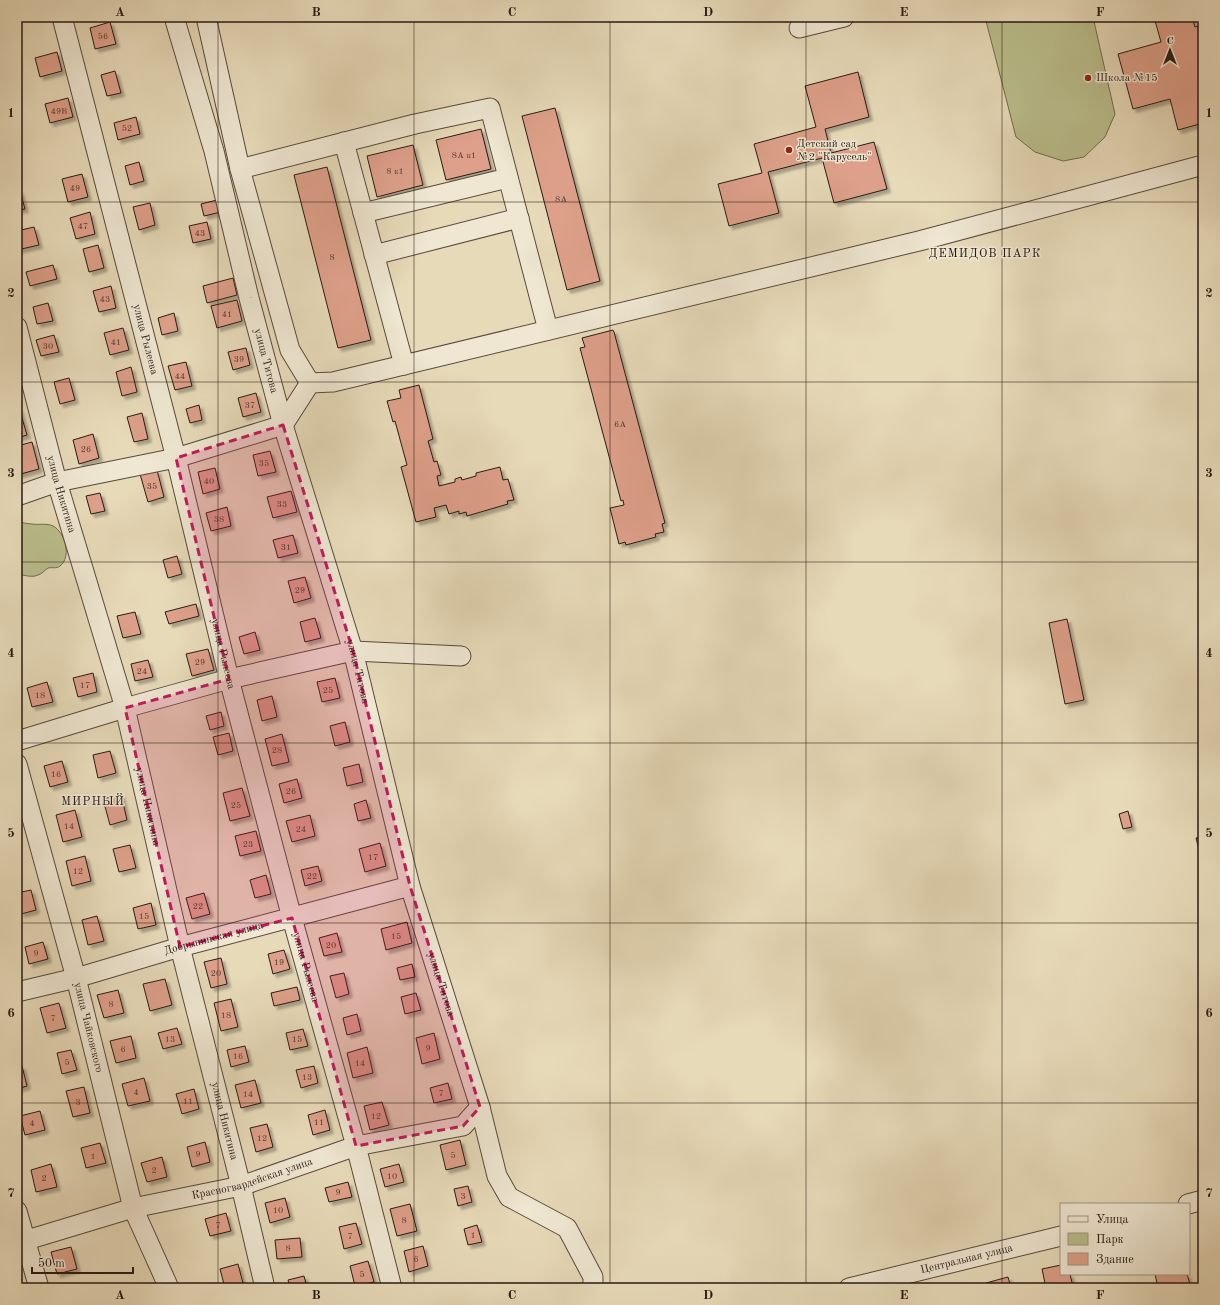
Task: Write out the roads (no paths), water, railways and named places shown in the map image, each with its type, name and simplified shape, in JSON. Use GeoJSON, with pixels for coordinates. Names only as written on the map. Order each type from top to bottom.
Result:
{"type":"FeatureCollection","features":[{"type":"Feature","properties":{"kind":"street","name":"улица Рылеева"},"geometry":{"type":"LineString","coordinates":[[62,17],[176,458],[229,679],[292,918],[356,1146],[392,1288]]}},
{"type":"Feature","properties":{"kind":"street","name":"улица Титова"},"geometry":{"type":"LineString","coordinates":[[174,17],[214,151],[249,298],[283,425],[353,651],[410,886],[480,1107],[497,1176],[509,1197],[566,1228],[592,1277],[593,1288]]}},
{"type":"Feature","properties":{"kind":"street"},"geometry":{"type":"LineString","coordinates":[[206,17],[240,169],[290,350],[310,383]]}},
{"type":"Feature","properties":{"kind":"street"},"geometry":{"type":"LineString","coordinates":[[799,28],[844,17]]}},
{"type":"Feature","properties":{"kind":"street"},"geometry":{"type":"LineString","coordinates":[[240,169],[415,124],[490,108],[548,330]]}},
{"type":"Feature","properties":{"kind":"street"},"geometry":{"type":"LineString","coordinates":[[344,142],[404,365]]}},
{"type":"Feature","properties":{"kind":"street"},"geometry":{"type":"LineString","coordinates":[[310,383],[333,382],[919,241],[1203,165]]}},
{"type":"Feature","properties":{"kind":"street"},"geometry":{"type":"LineString","coordinates":[[363,213],[508,178]]}},
{"type":"Feature","properties":{"kind":"street"},"geometry":{"type":"LineString","coordinates":[[374,255],[519,218]]}},
{"type":"Feature","properties":{"kind":"street","name":"улица Никитина"},"geometry":{"type":"LineString","coordinates":[[17,327],[57,482],[125,708],[180,947],[241,1186],[265,1288]]}},
{"type":"Feature","properties":{"kind":"street"},"geometry":{"type":"LineString","coordinates":[[17,496],[57,482],[176,458],[283,425],[310,383]]}},
{"type":"Feature","properties":{"kind":"street"},"geometry":{"type":"LineString","coordinates":[[17,741],[125,708],[229,679],[353,651],[461,656]]}},
{"type":"Feature","properties":{"kind":"street","name":"улица Чайковского"},"geometry":{"type":"LineString","coordinates":[[17,764],[76,978],[133,1208],[169,1288]]}},
{"type":"Feature","properties":{"kind":"street","name":"Добрынинская улица"},"geometry":{"type":"LineString","coordinates":[[17,992],[76,978],[180,947],[410,886]]}},
{"type":"Feature","properties":{"kind":"street","name":"Красногвардейская улица"},"geometry":{"type":"LineString","coordinates":[[21,1242],[133,1208],[241,1186],[356,1146],[463,1126],[480,1107]]}},
{"type":"Feature","properties":{"kind":"street"},"geometry":{"type":"LineString","coordinates":[[1190,1203],[1203,1200]]}},
{"type":"Feature","properties":{"kind":"street"},"geometry":{"type":"LineString","coordinates":[[17,1211],[21,1242],[39,1288]]}},
{"type":"Feature","properties":{"kind":"street","name":"Центральная улица"},"geometry":{"type":"LineString","coordinates":[[849,1288],[1060,1236]]}},
{"type":"Feature","properties":{"kind":"place","name":"Школа №15"},"geometry":{"type":"Point","coordinates":[1088,78]}},
{"type":"Feature","properties":{"kind":"place","name":"Детский сад №2 \"Карусель\""},"geometry":{"type":"Point","coordinates":[789,150]}},
{"type":"Feature","properties":{"kind":"district","name":"ДЕМИДОВ ПАРК"},"geometry":{"type":"Point","coordinates":[985,254]}},
{"type":"Feature","properties":{"kind":"district","name":"МИРНЫЙ"},"geometry":{"type":"Point","coordinates":[93,802]}}]}
